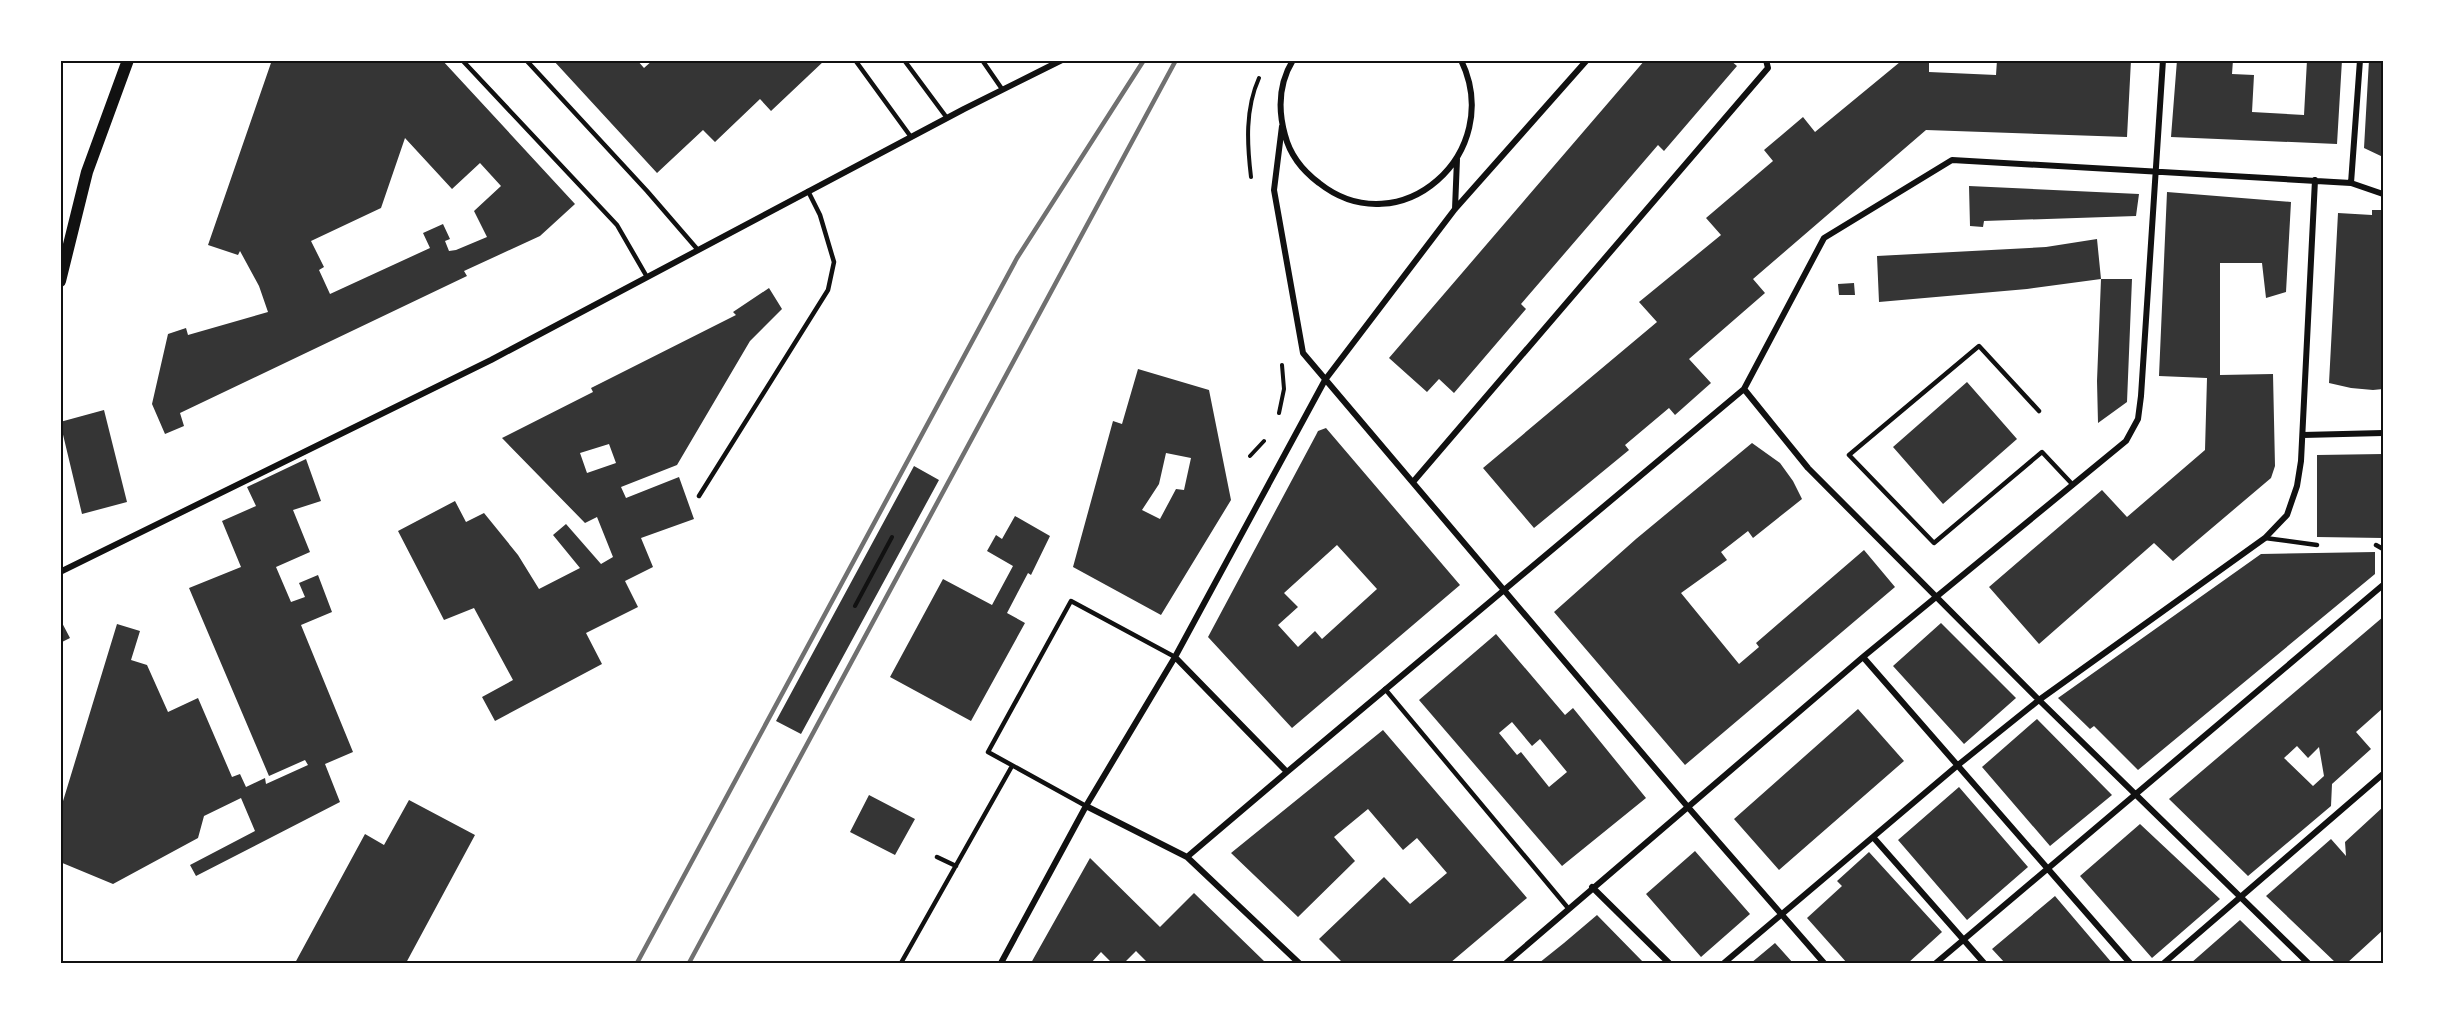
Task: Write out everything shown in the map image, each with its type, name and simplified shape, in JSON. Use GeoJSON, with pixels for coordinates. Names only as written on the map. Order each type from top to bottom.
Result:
{"type":"FeatureCollection","features":[{"type":"Feature","properties":{"kind":"main road"},"geometry":{"type":"LineString","coordinates":[[60,280],[87,172],[128,60]]}},
{"type":"Feature","properties":{"kind":"street"},"geometry":{"type":"LineString","coordinates":[[60,572],[491,360],[1002,89],[1062,60]]}},
{"type":"Feature","properties":{"kind":"street"},"geometry":{"type":"LineString","coordinates":[[1293,60],[1281,94],[1282,126],[1274,190],[1302,347],[1310,362],[1686,806],[1824,963]]}},
{"type":"Feature","properties":{"kind":"street"},"geometry":{"type":"LineString","coordinates":[[1282,126],[1293,156],[1313,179],[1337,195],[1367,203],[1397,201],[1437,182],[1457,159],[1470,132],[1473,101],[1461,60]]}},
{"type":"Feature","properties":{"kind":"street"},"geometry":{"type":"LineString","coordinates":[[1001,963],[1086,806],[1175,657],[1325,380],[1455,209],[1587,60]]}},
{"type":"Feature","properties":{"kind":"street"},"geometry":{"type":"LineString","coordinates":[[1413,482],[1768,68],[1766,60]]}},
{"type":"Feature","properties":{"kind":"street"},"geometry":{"type":"LineString","coordinates":[[1506,963],[1686,806],[1936,596],[2126,441],[2138,419],[2141,396],[2163,60]]}},
{"type":"Feature","properties":{"kind":"street"},"geometry":{"type":"LineString","coordinates":[[2351,183],[2360,60]]}},
{"type":"Feature","properties":{"kind":"street"},"geometry":{"type":"LineString","coordinates":[[1455,209],[1457,159]]}},
{"type":"Feature","properties":{"kind":"street"},"geometry":{"type":"LineString","coordinates":[[1187,857],[1744,389],[1824,238],[1952,160],[2315,180],[2351,183],[2383,194]]}},
{"type":"Feature","properties":{"kind":"street"},"geometry":{"type":"LineString","coordinates":[[1724,963],[1958,765],[2039,700],[2265,538],[2287,515],[2297,486],[2303,435],[2315,180]]}},
{"type":"Feature","properties":{"kind":"street"},"geometry":{"type":"LineString","coordinates":[[1744,389],[1808,468],[2039,700],[2308,963]]}},
{"type":"Feature","properties":{"kind":"street"},"geometry":{"type":"LineString","coordinates":[[2303,435],[2383,433]]}},
{"type":"Feature","properties":{"kind":"street"},"geometry":{"type":"LineString","coordinates":[[1936,963],[2383,585]]}},
{"type":"Feature","properties":{"kind":"street"},"geometry":{"type":"LineString","coordinates":[[1175,657],[1287,772]]}},
{"type":"Feature","properties":{"kind":"street"},"geometry":{"type":"LineString","coordinates":[[1863,657],[2130,963]]}},
{"type":"Feature","properties":{"kind":"street"},"geometry":{"type":"LineString","coordinates":[[2164,963],[2383,774]]}},
{"type":"Feature","properties":{"kind":"street"},"geometry":{"type":"LineString","coordinates":[[1086,806],[1187,857],[1299,963]]}},
{"type":"Feature","properties":{"kind":"street"},"geometry":{"type":"LineString","coordinates":[[1873,837],[1984,963]]}},
{"type":"Feature","properties":{"kind":"street"},"geometry":{"type":"LineString","coordinates":[[1592,887],[1669,963]]}},
{"type":"Feature","properties":{"kind":"lane"},"geometry":{"type":"LineString","coordinates":[[462,60],[617,225],[647,277]]}},
{"type":"Feature","properties":{"kind":"lane"},"geometry":{"type":"LineString","coordinates":[[526,60],[698,250]]}},
{"type":"Feature","properties":{"kind":"lane"},"geometry":{"type":"LineString","coordinates":[[855,60],[911,137]]}},
{"type":"Feature","properties":{"kind":"lane"},"geometry":{"type":"LineString","coordinates":[[904,60],[947,118]]}},
{"type":"Feature","properties":{"kind":"lane"},"geometry":{"type":"LineString","coordinates":[[982,60],[1002,89]]}},
{"type":"Feature","properties":{"kind":"lane"},"geometry":{"type":"LineString","coordinates":[[699,496],[828,290],[834,262],[820,215],[808,191]]}},
{"type":"Feature","properties":{"kind":"lane"},"geometry":{"type":"LineString","coordinates":[[2039,411],[1979,346],[1849,455],[1934,543],[2042,452],[2073,485]]}},
{"type":"Feature","properties":{"kind":"lane"},"geometry":{"type":"LineString","coordinates":[[2265,538],[2317,545]]}},
{"type":"Feature","properties":{"kind":"lane"},"geometry":{"type":"LineString","coordinates":[[2376,545],[2383,549]]}},
{"type":"Feature","properties":{"kind":"lane"},"geometry":{"type":"LineString","coordinates":[[1086,806],[988,752],[1071,601],[1175,657]]}},
{"type":"Feature","properties":{"kind":"lane"},"geometry":{"type":"LineString","coordinates":[[1385,689],[1568,908]]}},
{"type":"Feature","properties":{"kind":"lane"},"geometry":{"type":"LineString","coordinates":[[901,963],[1012,766]]}},
{"type":"Feature","properties":{"kind":"lane"},"geometry":{"type":"LineString","coordinates":[[937,857],[956,866]]}},
{"type":"Feature","properties":{"kind":"path"},"geometry":{"type":"LineString","coordinates":[[855,606],[892,537]]}},
{"type":"Feature","properties":{"kind":"building"},"geometry":{"type":"Polygon","coordinates":[[[272,60],[442,60],[575,204],[540,236],[464,271],[467,276],[180,413],[184,426],[165,434],[152,404],[168,334],[186,328],[188,335],[268,312],[259,286],[240,251],[238,255],[208,245],[272,60]],[[405,138],[381,208],[311,241],[324,267],[319,270],[330,294],[430,248],[423,233],[443,224],[450,239],[445,241],[449,251],[487,237],[474,211],[501,186],[480,163],[452,189],[405,138]]]}},
{"type":"Feature","properties":{"kind":"building"},"geometry":{"type":"Polygon","coordinates":[[[553,60],[637,60],[644,68],[653,60],[825,60],[771,111],[760,99],[715,142],[703,130],[657,173],[553,60]]]}},
{"type":"Feature","properties":{"kind":"building"},"geometry":{"type":"Polygon","coordinates":[[[1645,60],[1730,60],[1737,66],[1664,151],[1658,145],[1521,304],[1526,309],[1454,393],[1439,379],[1427,392],[1389,358],[1645,60]]]}},
{"type":"Feature","properties":{"kind":"building"},"geometry":{"type":"Polygon","coordinates":[[[1997,60],[2131,60],[2127,137],[1926,130],[1753,279],[1765,293],[1689,359],[1711,383],[1675,415],[1669,408],[1625,445],[1629,450],[1534,528],[1483,468],[1657,322],[1639,302],[1721,235],[1706,218],[1773,161],[1764,150],[1803,117],[1815,132],[1900,62],[1929,63],[1929,72],[1996,75],[1997,60]]]}},
{"type":"Feature","properties":{"kind":"building"},"geometry":{"type":"Polygon","coordinates":[[[2177,60],[2233,60],[2232,74],[2254,75],[2252,112],[2304,115],[2307,60],[2342,60],[2337,144],[2171,137],[2177,60]]]}},
{"type":"Feature","properties":{"kind":"building"},"geometry":{"type":"Polygon","coordinates":[[[2369,60],[2383,60],[2383,157],[2364,148],[2369,60]]]}},
{"type":"Feature","properties":{"kind":"building"},"geometry":{"type":"Polygon","coordinates":[[[1969,186],[2139,194],[2136,216],[1984,221],[1983,227],[1970,226],[1969,186]]]}},
{"type":"Feature","properties":{"kind":"building"},"geometry":{"type":"Polygon","coordinates":[[[2167,192],[2291,202],[2286,292],[2266,298],[2262,263],[2220,263],[2220,375],[2273,374],[2275,466],[2271,478],[2173,561],[2154,543],[2039,644],[1989,587],[2102,490],[2127,517],[2205,450],[2207,378],[2159,376],[2167,192]]]}},
{"type":"Feature","properties":{"kind":"building"},"geometry":{"type":"Polygon","coordinates":[[[2372,210],[2383,210],[2383,389],[2373,390],[2329,383],[2338,213],[2372,215],[2372,210]]]}},
{"type":"Feature","properties":{"kind":"building"},"geometry":{"type":"Polygon","coordinates":[[[2097,239],[2101,279],[2027,289],[1879,302],[1877,256],[2046,247],[2097,239]]]}},
{"type":"Feature","properties":{"kind":"building"},"geometry":{"type":"Polygon","coordinates":[[[2101,279],[2132,279],[2127,402],[2098,423],[2097,381],[2101,279]]]}},
{"type":"Feature","properties":{"kind":"building"},"geometry":{"type":"Polygon","coordinates":[[[1854,283],[1855,295],[1839,295],[1838,284],[1854,283]]]}},
{"type":"Feature","properties":{"kind":"building"},"geometry":{"type":"Polygon","coordinates":[[[769,288],[782,309],[750,341],[677,465],[621,487],[626,498],[679,477],[694,519],[641,538],[653,567],[625,581],[638,607],[586,633],[602,664],[495,721],[482,697],[513,680],[474,608],[444,620],[398,531],[455,501],[466,522],[484,513],[518,555],[539,589],[580,568],[553,535],[566,524],[601,564],[613,557],[597,517],[585,523],[502,438],[593,392],[591,388],[736,315],[733,312],[769,288]],[[609,444],[580,453],[587,473],[616,463],[609,444]]]}},
{"type":"Feature","properties":{"kind":"building"},"geometry":{"type":"Polygon","coordinates":[[[1138,369],[1209,390],[1231,500],[1161,615],[1073,567],[1113,421],[1122,424],[1138,369]],[[1166,453],[1159,484],[1142,510],[1160,519],[1176,489],[1184,490],[1191,458],[1166,453]]]}},
{"type":"Feature","properties":{"kind":"building"},"geometry":{"type":"Polygon","coordinates":[[[1967,382],[2017,439],[1943,504],[1893,447],[1967,382]]]}},
{"type":"Feature","properties":{"kind":"building"},"geometry":{"type":"Polygon","coordinates":[[[104,410],[127,502],[82,514],[60,422],[104,410]]]}},
{"type":"Feature","properties":{"kind":"building"},"geometry":{"type":"Polygon","coordinates":[[[1326,428],[1460,585],[1292,728],[1208,637],[1318,431],[1326,428]],[[1337,545],[1284,593],[1298,607],[1278,625],[1298,647],[1315,631],[1322,639],[1377,589],[1337,545]]]}},
{"type":"Feature","properties":{"kind":"building"},"geometry":{"type":"Polygon","coordinates":[[[1752,443],[1780,463],[1802,499],[1753,538],[1748,531],[1721,552],[1727,560],[1681,593],[1739,664],[1759,647],[1756,643],[1864,550],[1895,587],[1685,765],[1554,612],[1636,539],[1752,443]]]}},
{"type":"Feature","properties":{"kind":"building"},"geometry":{"type":"Polygon","coordinates":[[[2383,454],[2383,538],[2317,537],[2317,455],[2383,454]]]}},
{"type":"Feature","properties":{"kind":"building"},"geometry":{"type":"Polygon","coordinates":[[[306,459],[321,501],[293,510],[310,552],[276,567],[291,602],[305,597],[299,583],[318,575],[332,612],[301,625],[353,752],[325,764],[340,802],[196,876],[190,865],[255,831],[241,798],[204,816],[198,838],[113,884],[60,862],[60,811],[117,624],[140,631],[131,660],[147,665],[168,712],[198,698],[232,777],[240,774],[246,787],[265,778],[266,784],[308,765],[305,760],[269,776],[189,588],[241,567],[222,521],[256,506],[247,487],[306,459]]]}},
{"type":"Feature","properties":{"kind":"building"},"geometry":{"type":"Polygon","coordinates":[[[914,466],[939,480],[801,734],[776,721],[914,466]]]}},
{"type":"Feature","properties":{"kind":"building"},"geometry":{"type":"Polygon","coordinates":[[[1015,516],[1050,536],[1031,575],[1028,573],[1007,613],[1025,623],[971,721],[890,677],[943,579],[992,605],[1013,566],[987,551],[996,535],[1002,539],[1015,516]]]}},
{"type":"Feature","properties":{"kind":"building"},"geometry":{"type":"Polygon","coordinates":[[[2375,552],[2375,574],[2138,770],[2094,726],[2090,729],[2058,698],[2261,554],[2375,552]]]}},
{"type":"Feature","properties":{"kind":"building"},"geometry":{"type":"Polygon","coordinates":[[[2383,617],[2383,708],[2356,732],[2371,749],[2332,784],[2331,806],[2248,876],[2169,799],[2383,617]],[[2297,746],[2284,758],[2313,786],[2324,776],[2319,747],[2308,758],[2297,746]]]}},
{"type":"Feature","properties":{"kind":"building"},"geometry":{"type":"Polygon","coordinates":[[[60,619],[70,638],[60,643],[60,619]]]}},
{"type":"Feature","properties":{"kind":"building"},"geometry":{"type":"Polygon","coordinates":[[[1941,623],[2016,698],[1964,744],[1893,666],[1941,623]]]}},
{"type":"Feature","properties":{"kind":"building"},"geometry":{"type":"Polygon","coordinates":[[[1496,634],[1565,715],[1573,708],[1646,798],[1562,866],[1419,700],[1496,634]],[[1512,722],[1499,733],[1517,755],[1521,752],[1549,787],[1567,772],[1540,739],[1532,746],[1512,722]]]}},
{"type":"Feature","properties":{"kind":"building"},"geometry":{"type":"Polygon","coordinates":[[[1858,709],[1904,761],[1779,870],[1734,819],[1858,709]]]}},
{"type":"Feature","properties":{"kind":"building"},"geometry":{"type":"Polygon","coordinates":[[[2037,719],[2112,795],[2050,846],[1982,767],[2037,719]]]}},
{"type":"Feature","properties":{"kind":"building"},"geometry":{"type":"Polygon","coordinates":[[[1383,730],[1527,898],[1450,963],[1343,963],[1319,939],[1384,877],[1410,904],[1447,873],[1417,838],[1403,850],[1368,809],[1334,837],[1355,861],[1298,917],[1231,853],[1383,730]]]}},
{"type":"Feature","properties":{"kind":"building"},"geometry":{"type":"Polygon","coordinates":[[[1959,787],[2028,867],[1967,920],[1898,840],[1959,787]]]}},
{"type":"Feature","properties":{"kind":"building"},"geometry":{"type":"Polygon","coordinates":[[[869,795],[915,819],[895,855],[850,832],[869,795]]]}},
{"type":"Feature","properties":{"kind":"building"},"geometry":{"type":"Polygon","coordinates":[[[409,800],[475,835],[406,963],[295,963],[365,834],[384,845],[409,800]]]}},
{"type":"Feature","properties":{"kind":"building"},"geometry":{"type":"Polygon","coordinates":[[[2383,807],[2383,930],[2347,963],[2336,963],[2266,896],[2331,839],[2346,856],[2345,842],[2383,807]]]}},
{"type":"Feature","properties":{"kind":"building"},"geometry":{"type":"Polygon","coordinates":[[[2140,824],[2220,899],[2152,958],[2080,876],[2140,824]]]}},
{"type":"Feature","properties":{"kind":"building"},"geometry":{"type":"Polygon","coordinates":[[[1695,851],[1750,914],[1701,957],[1646,894],[1695,851]]]}},
{"type":"Feature","properties":{"kind":"building"},"geometry":{"type":"Polygon","coordinates":[[[1869,852],[1942,932],[1908,963],[1847,963],[1807,918],[1842,886],[1837,881],[1869,852]]]}},
{"type":"Feature","properties":{"kind":"building"},"geometry":{"type":"Polygon","coordinates":[[[1090,858],[1160,927],[1194,893],[1266,963],[1148,963],[1136,951],[1124,963],[1112,963],[1101,952],[1091,963],[1031,963],[1090,858]]]}},
{"type":"Feature","properties":{"kind":"building"},"geometry":{"type":"Polygon","coordinates":[[[2055,896],[2112,963],[2005,963],[1992,949],[2055,896]]]}},
{"type":"Feature","properties":{"kind":"building"},"geometry":{"type":"Polygon","coordinates":[[[1597,915],[1644,963],[1539,963],[1564,943],[1597,915]]]}},
{"type":"Feature","properties":{"kind":"building"},"geometry":{"type":"Polygon","coordinates":[[[2240,920],[2284,963],[2191,963],[2240,920]]]}},
{"type":"Feature","properties":{"kind":"building"},"geometry":{"type":"Polygon","coordinates":[[[1775,943],[1793,963],[1751,963],[1775,943]]]}},
{"type":"Feature","properties":{"kind":"railway"},"geometry":{"type":"LineString","coordinates":[[637,963],[1017,258],[1144,60]]}},
{"type":"Feature","properties":{"kind":"railway"},"geometry":{"type":"LineString","coordinates":[[689,963],[1176,60]]}}]}
